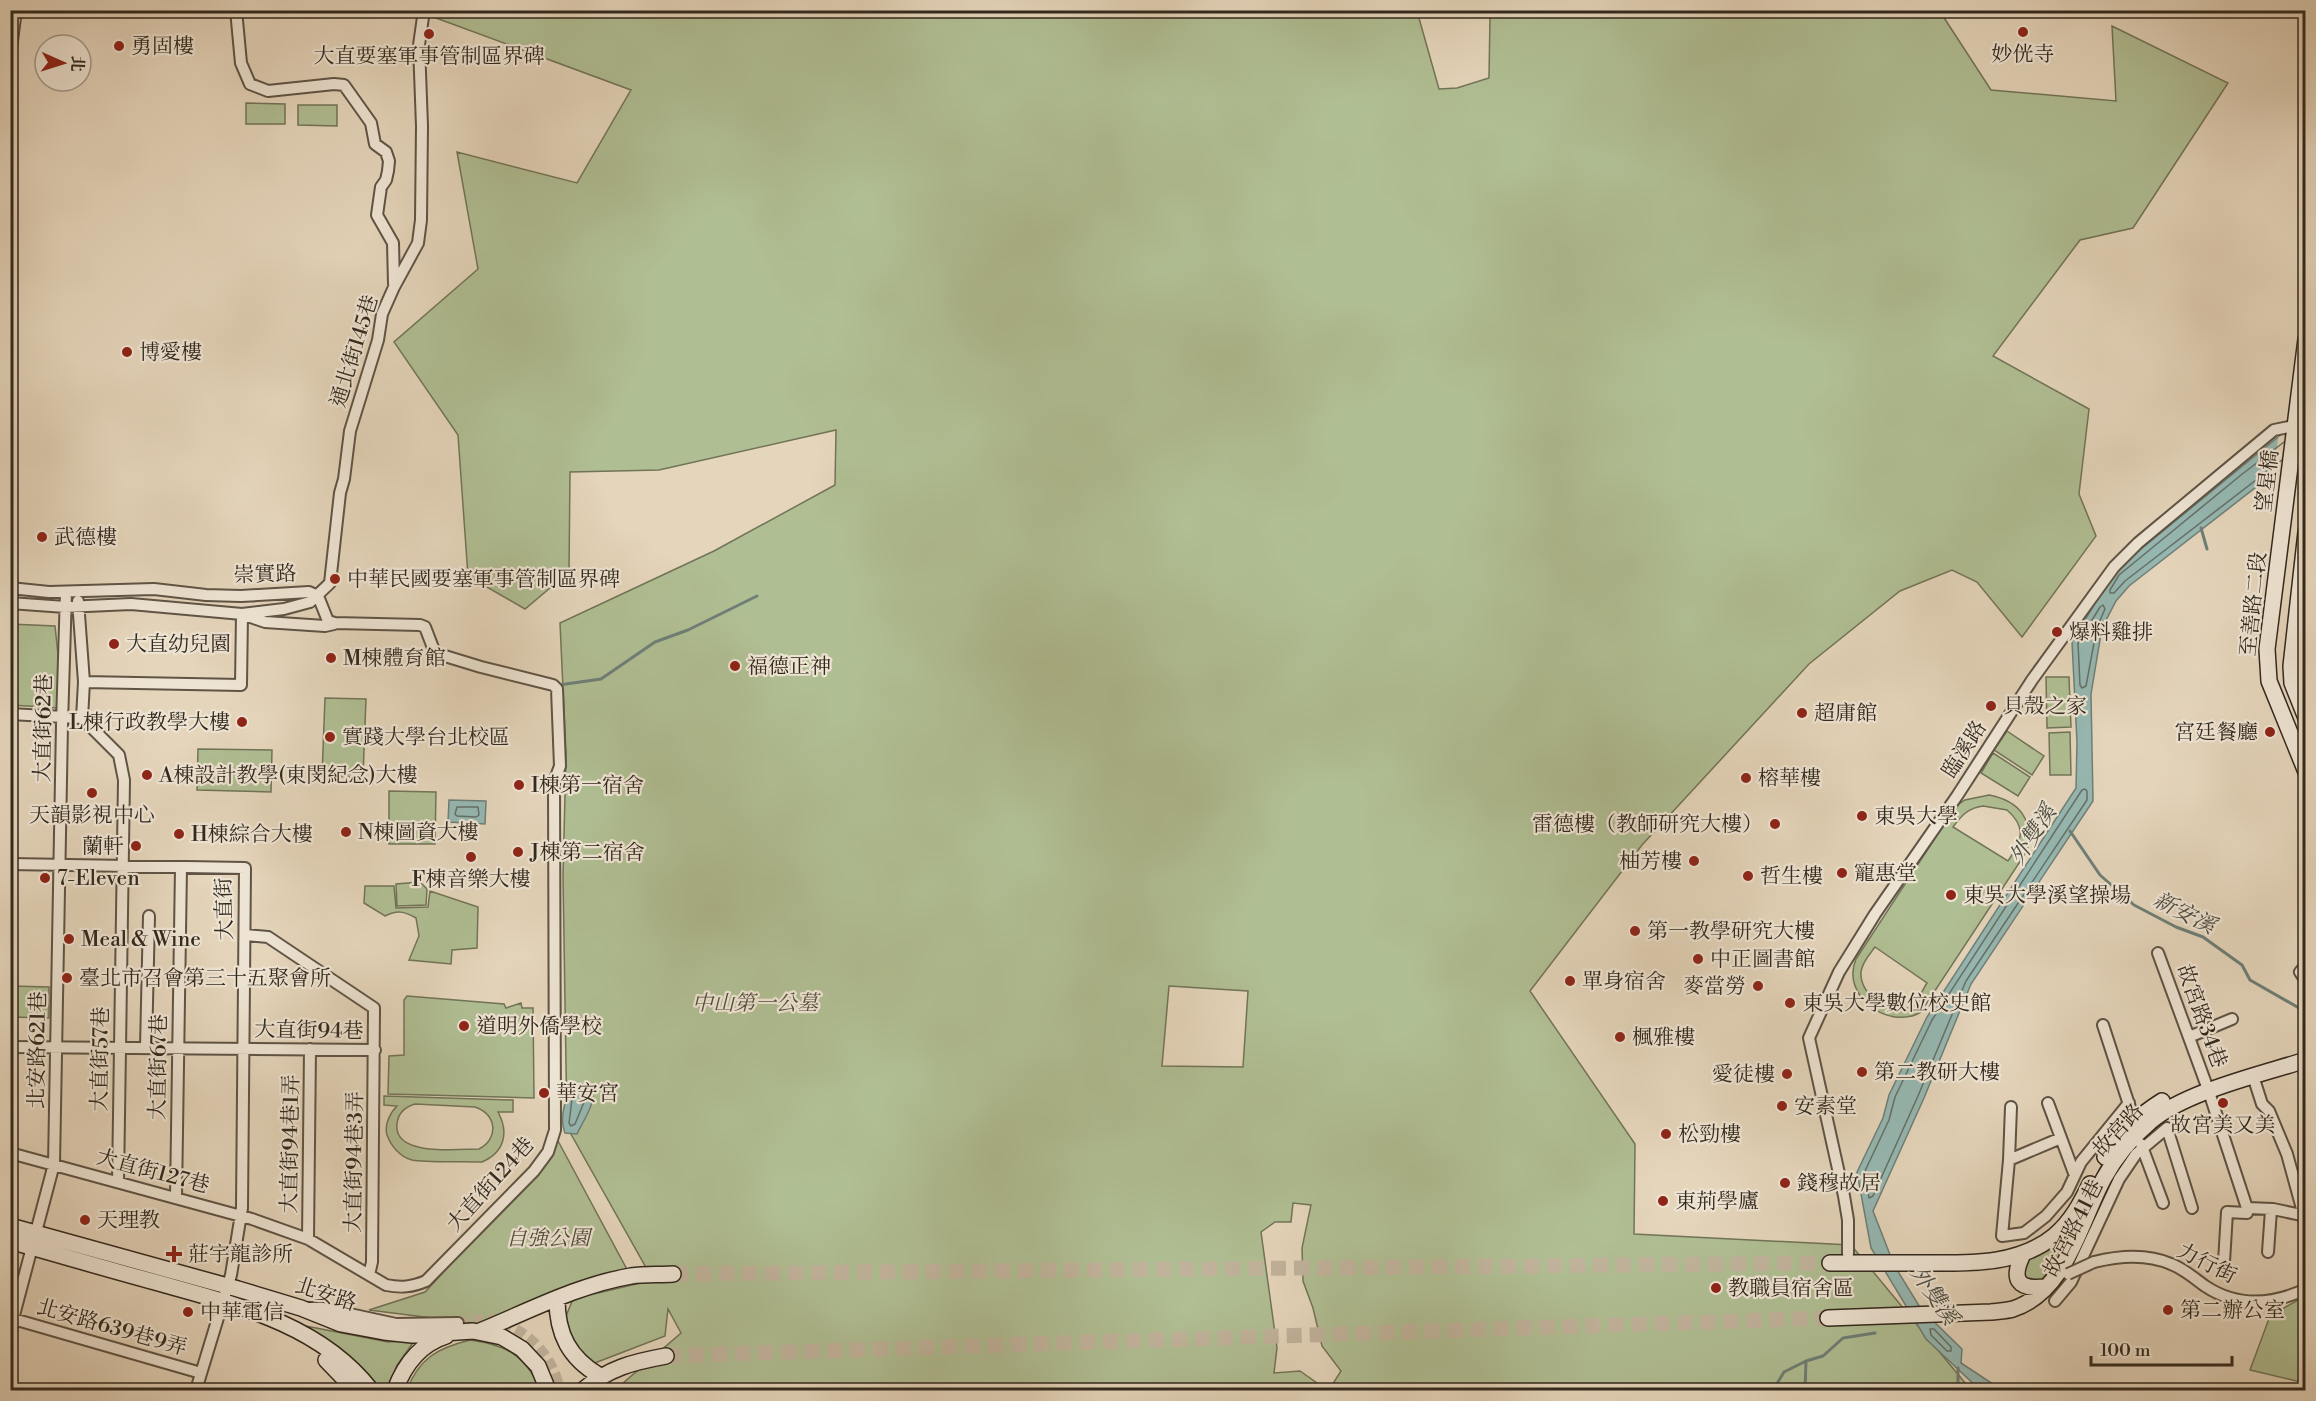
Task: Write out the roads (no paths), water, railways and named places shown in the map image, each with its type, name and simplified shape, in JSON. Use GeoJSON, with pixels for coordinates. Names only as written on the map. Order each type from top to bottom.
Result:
{"type":"FeatureCollection","features":[{"type":"Feature","properties":{"kind":"main road","name":"望星橋"},"geometry":{"type":"LineString","coordinates":[[2280,541],[2300,426],[2306,339]]}},
{"type":"Feature","properties":{"kind":"main road","name":"至善路二段"},"geometry":{"type":"LineString","coordinates":[[2306,532],[2298,660],[2292,684],[2306,718]]}},
{"type":"Feature","properties":{"kind":"main road","name":"至善路二段"},"geometry":{"type":"LineString","coordinates":[[2280,541],[2267,649],[2269,681],[2306,772]]}},
{"type":"Feature","properties":{"kind":"main road","name":"故宮路"},"geometry":{"type":"LineString","coordinates":[[1830,1263],[1971,1263],[2001,1260],[2023,1254],[2054,1236],[2070,1221],[2110,1149],[2136,1128],[2207,1087],[2305,1058]]}},
{"type":"Feature","properties":{"kind":"main road","name":"故宮路"},"geometry":{"type":"LineString","coordinates":[[2207,1087],[2253,1076],[2305,1058]]}},
{"type":"Feature","properties":{"kind":"main road","name":"故宮路"},"geometry":{"type":"LineString","coordinates":[[1828,1318],[1990,1312],[2013,1309],[2056,1280],[2103,1179],[2136,1128]]}},
{"type":"Feature","properties":{"kind":"main road","name":"北安路"},"geometry":{"type":"LineString","coordinates":[[10,1226],[34,1240],[225,1294],[302,1308],[341,1324],[412,1335],[458,1328],[502,1337],[522,1349],[537,1366],[548,1390]]}},
{"type":"Feature","properties":{"kind":"main road","name":"北安路"},"geometry":{"type":"LineString","coordinates":[[10,1241],[34,1240]]}},
{"type":"Feature","properties":{"kind":"main road"},"geometry":{"type":"LineString","coordinates":[[2023,1254],[2017,1271],[2017,1279],[2023,1286],[2030,1289],[2056,1280]]}},
{"type":"Feature","properties":{"kind":"main road"},"geometry":{"type":"LineString","coordinates":[[480,1331],[608,1280],[635,1275],[673,1274]]}},
{"type":"Feature","properties":{"kind":"main road","name":"北安路"},"geometry":{"type":"LineString","coordinates":[[225,1294],[320,1343],[370,1390]]}},
{"type":"Feature","properties":{"kind":"main road"},"geometry":{"type":"LineString","coordinates":[[557,1299],[559,1327],[576,1360],[600,1376]]}},
{"type":"Feature","properties":{"kind":"main road"},"geometry":{"type":"LineString","coordinates":[[288,1326],[356,1390]]}},
{"type":"Feature","properties":{"kind":"main road","name":"北安路"},"geometry":{"type":"LineString","coordinates":[[395,1390],[401,1375],[417,1353],[458,1328]]}},
{"type":"Feature","properties":{"kind":"main road"},"geometry":{"type":"LineString","coordinates":[[583,1390],[600,1376],[632,1363],[666,1356]]}},
{"type":"Feature","properties":{"kind":"street"},"geometry":{"type":"LineString","coordinates":[[10,56],[16,10]]}},
{"type":"Feature","properties":{"kind":"street"},"geometry":{"type":"LineString","coordinates":[[237,10],[241,63],[250,84],[268,91],[344,85],[371,123],[375,144],[386,152],[389,161],[386,180],[381,187],[377,215],[393,243],[394,287]]}},
{"type":"Feature","properties":{"kind":"street","name":"通北街145巷"},"geometry":{"type":"LineString","coordinates":[[318,596],[330,584],[339,493],[344,479],[350,432],[378,340],[382,314],[418,243],[421,220],[422,126],[419,45],[424,10]]}},
{"type":"Feature","properties":{"kind":"street","name":"臨溪路"},"geometry":{"type":"LineString","coordinates":[[1848,1254],[1848,1220],[1844,1196],[1809,1038],[1839,972],[1875,914],[1957,796],[2032,680],[2114,567],[2138,543],[2274,430],[2300,426]]}},
{"type":"Feature","properties":{"kind":"street","name":"崇實路"},"geometry":{"type":"LineString","coordinates":[[10,588],[72,592],[154,589],[206,595],[242,596],[309,592],[318,596],[310,602],[284,609],[242,614],[131,604],[65,607],[10,603]]}},
{"type":"Feature","properties":{"kind":"street"},"geometry":{"type":"LineString","coordinates":[[10,714],[62,715],[82,718],[84,682],[79,607],[72,592]]}},
{"type":"Feature","properties":{"kind":"street","name":"大直街62巷"},"geometry":{"type":"LineString","coordinates":[[60,865],[65,607],[72,592]]}},
{"type":"Feature","properties":{"kind":"street"},"geometry":{"type":"LineString","coordinates":[[318,596],[328,621],[335,623]]}},
{"type":"Feature","properties":{"kind":"street"},"geometry":{"type":"LineString","coordinates":[[84,682],[241,685],[242,614],[265,622],[325,626],[335,623]]}},
{"type":"Feature","properties":{"kind":"street","name":"大直街124巷"},"geometry":{"type":"LineString","coordinates":[[242,1216],[308,1239],[386,1284],[397,1288],[414,1286],[426,1281],[534,1171],[553,1143],[556,1089],[554,782],[560,766],[557,689],[553,685],[435,653],[425,627],[420,625],[335,623]]}},
{"type":"Feature","properties":{"kind":"street","name":"大直街57巷"},"geometry":{"type":"LineString","coordinates":[[82,718],[119,754],[124,780],[118,1182]]}},
{"type":"Feature","properties":{"kind":"street","name":"大直街"},"geometry":{"type":"LineString","coordinates":[[10,864],[245,868],[242,1216],[225,1294],[195,1390]]}},
{"type":"Feature","properties":{"kind":"street","name":"北安路621巷"},"geometry":{"type":"LineString","coordinates":[[10,1339],[12,1318],[54,1164],[60,865]]}},
{"type":"Feature","properties":{"kind":"street","name":"大直街67巷"},"geometry":{"type":"LineString","coordinates":[[176,1197],[181,867]]}},
{"type":"Feature","properties":{"kind":"street"},"geometry":{"type":"LineString","coordinates":[[146,1047],[149,916]]}},
{"type":"Feature","properties":{"kind":"street","name":"大直街94巷3弄"},"geometry":{"type":"LineString","coordinates":[[245,935],[268,937],[374,1008],[372,1262],[369,1275]]}},
{"type":"Feature","properties":{"kind":"street","name":"故宮路34巷"},"geometry":{"type":"LineString","coordinates":[[2158,953],[2207,1087],[2247,1208]]}},
{"type":"Feature","properties":{"kind":"street"},"geometry":{"type":"LineString","coordinates":[[2306,965],[2300,972],[2306,981]]}},
{"type":"Feature","properties":{"kind":"street"},"geometry":{"type":"LineString","coordinates":[[2189,1037],[2232,1019]]}},
{"type":"Feature","properties":{"kind":"street"},"geometry":{"type":"LineString","coordinates":[[2103,1025],[2142,1149],[2163,1203]]}},
{"type":"Feature","properties":{"kind":"street","name":"大直街94巷"},"geometry":{"type":"LineString","coordinates":[[10,1047],[375,1050]]}},
{"type":"Feature","properties":{"kind":"street","name":"大直街94巷1弄"},"geometry":{"type":"LineString","coordinates":[[308,1239],[310,1049]]}},
{"type":"Feature","properties":{"kind":"street"},"geometry":{"type":"LineString","coordinates":[[2224,1262],[2227,1212],[2247,1213],[2247,1208],[2273,1209],[2305,1216],[2287,1154],[2269,1111],[2262,1104],[2253,1076]]}},
{"type":"Feature","properties":{"kind":"street"},"geometry":{"type":"LineString","coordinates":[[2048,1103],[2074,1173]]}},
{"type":"Feature","properties":{"kind":"street"},"geometry":{"type":"LineString","coordinates":[[2011,1107],[2002,1236],[2024,1233],[2046,1216],[2067,1192],[2081,1162],[2129,1103]]}},
{"type":"Feature","properties":{"kind":"street","name":"故宮路41巷"},"geometry":{"type":"LineString","coordinates":[[2055,1301],[2071,1282],[2119,1179],[2136,1154],[2167,1128],[2192,1208]]}},
{"type":"Feature","properties":{"kind":"street"},"geometry":{"type":"LineString","coordinates":[[2009,1160],[2061,1138]]}},
{"type":"Feature","properties":{"kind":"street","name":"大直街127巷"},"geometry":{"type":"LineString","coordinates":[[10,1153],[242,1216]]}},
{"type":"Feature","properties":{"kind":"street"},"geometry":{"type":"LineString","coordinates":[[2268,1252],[2271,1210]]}},
{"type":"Feature","properties":{"kind":"street","name":"力行街"},"geometry":{"type":"LineString","coordinates":[[2056,1280],[2094,1262],[2128,1256],[2169,1263],[2215,1291],[2242,1302],[2268,1302],[2306,1289]]}},
{"type":"Feature","properties":{"kind":"street","name":"北安路639巷9弄"},"geometry":{"type":"LineString","coordinates":[[12,1318],[201,1373]]}},
{"type":"Feature","properties":{"kind":"street"},"geometry":{"type":"LineString","coordinates":[[593,1390],[600,1376]]}},
{"type":"Feature","properties":{"kind":"water","name":"外雙溪"},"geometry":{"type":"Polygon","coordinates":[[[2305,415],[2305,449],[2129,586],[2116,601],[2102,628],[2091,694],[2093,801],[1971,984],[1924,1098],[1873,1211],[1894,1265],[1921,1309],[1962,1349],[1961,1363],[2002,1390],[1980,1390],[1926,1339],[1871,1248],[1857,1172],[1883,1118],[1889,1095],[1927,1017],[2076,788],[2077,742],[2072,642],[2114,571],[2305,415]]]}},
{"type":"Feature","properties":{"kind":"water"},"geometry":{"type":"Polygon","coordinates":[[[449,800],[486,801],[485,824],[448,822],[449,800]]]}},
{"type":"Feature","properties":{"kind":"water"},"geometry":{"type":"Polygon","coordinates":[[[583,1084],[592,1088],[591,1105],[577,1134],[565,1133],[563,1115],[568,1096],[573,1086],[583,1084]]]}},
{"type":"Feature","properties":{"kind":"waterway"},"geometry":{"type":"LineString","coordinates":[[2201,528],[2207,549]]}},
{"type":"Feature","properties":{"kind":"waterway"},"geometry":{"type":"LineString","coordinates":[[559,685],[601,679],[655,642],[688,630],[757,596]]}},
{"type":"Feature","properties":{"kind":"waterway","name":"新安溪"},"geometry":{"type":"LineString","coordinates":[[2070,831],[2100,875],[2134,905],[2176,927],[2203,937],[2242,965],[2250,980],[2306,1012]]}},
{"type":"Feature","properties":{"kind":"waterway"},"geometry":{"type":"LineString","coordinates":[[1805,1390],[1806,1361],[1823,1356],[1843,1338],[1875,1333]]}},
{"type":"Feature","properties":{"kind":"waterway"},"geometry":{"type":"LineString","coordinates":[[1773,1390],[1784,1372],[1806,1361]]}},
{"type":"Feature","properties":{"kind":"waterway"},"geometry":{"type":"LineString","coordinates":[[1958,1368],[1958,1390]]}},
{"type":"Feature","properties":{"kind":"tunnel"},"geometry":{"type":"LineString","coordinates":[[673,1274],[1830,1263]]}},
{"type":"Feature","properties":{"kind":"tunnel"},"geometry":{"type":"LineString","coordinates":[[666,1356],[1828,1318]]}},
{"type":"Feature","properties":{"kind":"tunnel"},"geometry":{"type":"LineString","coordinates":[[458,1323],[491,1320],[516,1329],[527,1336],[545,1354],[557,1377],[560,1390]]}},
{"type":"Feature","properties":{"kind":"place","name":"妙侊寺"},"geometry":{"type":"Point","coordinates":[2023,32]}},
{"type":"Feature","properties":{"kind":"place","name":"大直要塞軍事管制區界碑"},"geometry":{"type":"Point","coordinates":[429,34]}},
{"type":"Feature","properties":{"kind":"place","name":"勇固樓"},"geometry":{"type":"Point","coordinates":[119,46]}},
{"type":"Feature","properties":{"kind":"place","name":"博愛樓"},"geometry":{"type":"Point","coordinates":[127,352]}},
{"type":"Feature","properties":{"kind":"place","name":"武德樓"},"geometry":{"type":"Point","coordinates":[42,537]}},
{"type":"Feature","properties":{"kind":"place","name":"中華民國要塞軍事管制區界碑"},"geometry":{"type":"Point","coordinates":[335,579]}},
{"type":"Feature","properties":{"kind":"place","name":"爆料雞排"},"geometry":{"type":"Point","coordinates":[2057,632]}},
{"type":"Feature","properties":{"kind":"place","name":"大直幼兒園"},"geometry":{"type":"Point","coordinates":[114,644]}},
{"type":"Feature","properties":{"kind":"place","name":"M棟體育館"},"geometry":{"type":"Point","coordinates":[331,658]}},
{"type":"Feature","properties":{"kind":"place","name":"福德正神"},"geometry":{"type":"Point","coordinates":[735,666]}},
{"type":"Feature","properties":{"kind":"place","name":"貝殼之家"},"geometry":{"type":"Point","coordinates":[1991,706]}},
{"type":"Feature","properties":{"kind":"place","name":"超庸館"},"geometry":{"type":"Point","coordinates":[1802,713]}},
{"type":"Feature","properties":{"kind":"place","name":"L棟行政教學大樓"},"geometry":{"type":"Point","coordinates":[242,722]}},
{"type":"Feature","properties":{"kind":"place","name":"宮廷餐廳"},"geometry":{"type":"Point","coordinates":[2270,732]}},
{"type":"Feature","properties":{"kind":"place","name":"實踐大學台北校區"},"geometry":{"type":"Point","coordinates":[330,737]}},
{"type":"Feature","properties":{"kind":"place","name":"A棟設計教學(東閔紀念)大樓"},"geometry":{"type":"Point","coordinates":[147,775]}},
{"type":"Feature","properties":{"kind":"place","name":"榕華樓"},"geometry":{"type":"Point","coordinates":[1746,778]}},
{"type":"Feature","properties":{"kind":"place","name":"I棟第一宿舍"},"geometry":{"type":"Point","coordinates":[519,785]}},
{"type":"Feature","properties":{"kind":"place","name":"天韻影視中心"},"geometry":{"type":"Point","coordinates":[92,793]}},
{"type":"Feature","properties":{"kind":"place","name":"東吳大學"},"geometry":{"type":"Point","coordinates":[1862,816]}},
{"type":"Feature","properties":{"kind":"place","name":"雷德樓（教師研究大樓）"},"geometry":{"type":"Point","coordinates":[1775,824]}},
{"type":"Feature","properties":{"kind":"place","name":"N棟圖資大樓"},"geometry":{"type":"Point","coordinates":[346,832]}},
{"type":"Feature","properties":{"kind":"place","name":"H棟綜合大樓"},"geometry":{"type":"Point","coordinates":[179,834]}},
{"type":"Feature","properties":{"kind":"place","name":"蘭軒"},"geometry":{"type":"Point","coordinates":[136,846]}},
{"type":"Feature","properties":{"kind":"place","name":"J棟第二宿舍"},"geometry":{"type":"Point","coordinates":[518,852]}},
{"type":"Feature","properties":{"kind":"place","name":"F棟音樂大樓"},"geometry":{"type":"Point","coordinates":[471,857]}},
{"type":"Feature","properties":{"kind":"place","name":"柚芳樓"},"geometry":{"type":"Point","coordinates":[1694,861]}},
{"type":"Feature","properties":{"kind":"place","name":"寵惠堂"},"geometry":{"type":"Point","coordinates":[1842,873]}},
{"type":"Feature","properties":{"kind":"place","name":"哲生樓"},"geometry":{"type":"Point","coordinates":[1748,876]}},
{"type":"Feature","properties":{"kind":"place","name":"7-Eleven"},"geometry":{"type":"Point","coordinates":[45,878]}},
{"type":"Feature","properties":{"kind":"place","name":"東吳大學溪望操場"},"geometry":{"type":"Point","coordinates":[1951,895]}},
{"type":"Feature","properties":{"kind":"place","name":"第一教學研究大樓"},"geometry":{"type":"Point","coordinates":[1635,931]}},
{"type":"Feature","properties":{"kind":"place","name":"Meal & Wine"},"geometry":{"type":"Point","coordinates":[69,939]}},
{"type":"Feature","properties":{"kind":"place","name":"中正圖書館"},"geometry":{"type":"Point","coordinates":[1698,959]}},
{"type":"Feature","properties":{"kind":"place","name":"臺北市召會第三十五聚會所"},"geometry":{"type":"Point","coordinates":[67,978]}},
{"type":"Feature","properties":{"kind":"place","name":"單身宿舍"},"geometry":{"type":"Point","coordinates":[1570,981]}},
{"type":"Feature","properties":{"kind":"place","name":"麥當勞"},"geometry":{"type":"Point","coordinates":[1758,986]}},
{"type":"Feature","properties":{"kind":"place","name":"東吳大學數位校史館"},"geometry":{"type":"Point","coordinates":[1790,1003]}},
{"type":"Feature","properties":{"kind":"place","name":"道明外僑學校"},"geometry":{"type":"Point","coordinates":[464,1026]}},
{"type":"Feature","properties":{"kind":"place","name":"楓雅樓"},"geometry":{"type":"Point","coordinates":[1620,1037]}},
{"type":"Feature","properties":{"kind":"place","name":"第二教研大樓"},"geometry":{"type":"Point","coordinates":[1862,1072]}},
{"type":"Feature","properties":{"kind":"place","name":"愛徒樓"},"geometry":{"type":"Point","coordinates":[1787,1074]}},
{"type":"Feature","properties":{"kind":"place","name":"華安宮"},"geometry":{"type":"Point","coordinates":[544,1093]}},
{"type":"Feature","properties":{"kind":"place","name":"故宮美又美"},"geometry":{"type":"Point","coordinates":[2223,1103]}},
{"type":"Feature","properties":{"kind":"place","name":"安素堂"},"geometry":{"type":"Point","coordinates":[1782,1106]}},
{"type":"Feature","properties":{"kind":"place","name":"松勁樓"},"geometry":{"type":"Point","coordinates":[1666,1134]}},
{"type":"Feature","properties":{"kind":"place","name":"錢穆故居"},"geometry":{"type":"Point","coordinates":[1785,1183]}},
{"type":"Feature","properties":{"kind":"place","name":"東荊學廬"},"geometry":{"type":"Point","coordinates":[1663,1201]}},
{"type":"Feature","properties":{"kind":"place","name":"天理教"},"geometry":{"type":"Point","coordinates":[85,1220]}},
{"type":"Feature","properties":{"kind":"place","name":"莊宇龍診所"},"geometry":{"type":"Point","coordinates":[174,1254]}},
{"type":"Feature","properties":{"kind":"place","name":"教職員宿舍區"},"geometry":{"type":"Point","coordinates":[1716,1288]}},
{"type":"Feature","properties":{"kind":"place","name":"第二辦公室"},"geometry":{"type":"Point","coordinates":[2168,1310]}},
{"type":"Feature","properties":{"kind":"place","name":"中華電信"},"geometry":{"type":"Point","coordinates":[188,1312]}},
{"type":"Feature","properties":{"kind":"park label","name":"中山第一公墓"},"geometry":{"type":"Point","coordinates":[755,1003]}},
{"type":"Feature","properties":{"kind":"park label","name":"自強公園"},"geometry":{"type":"Point","coordinates":[548,1238]}}]}
